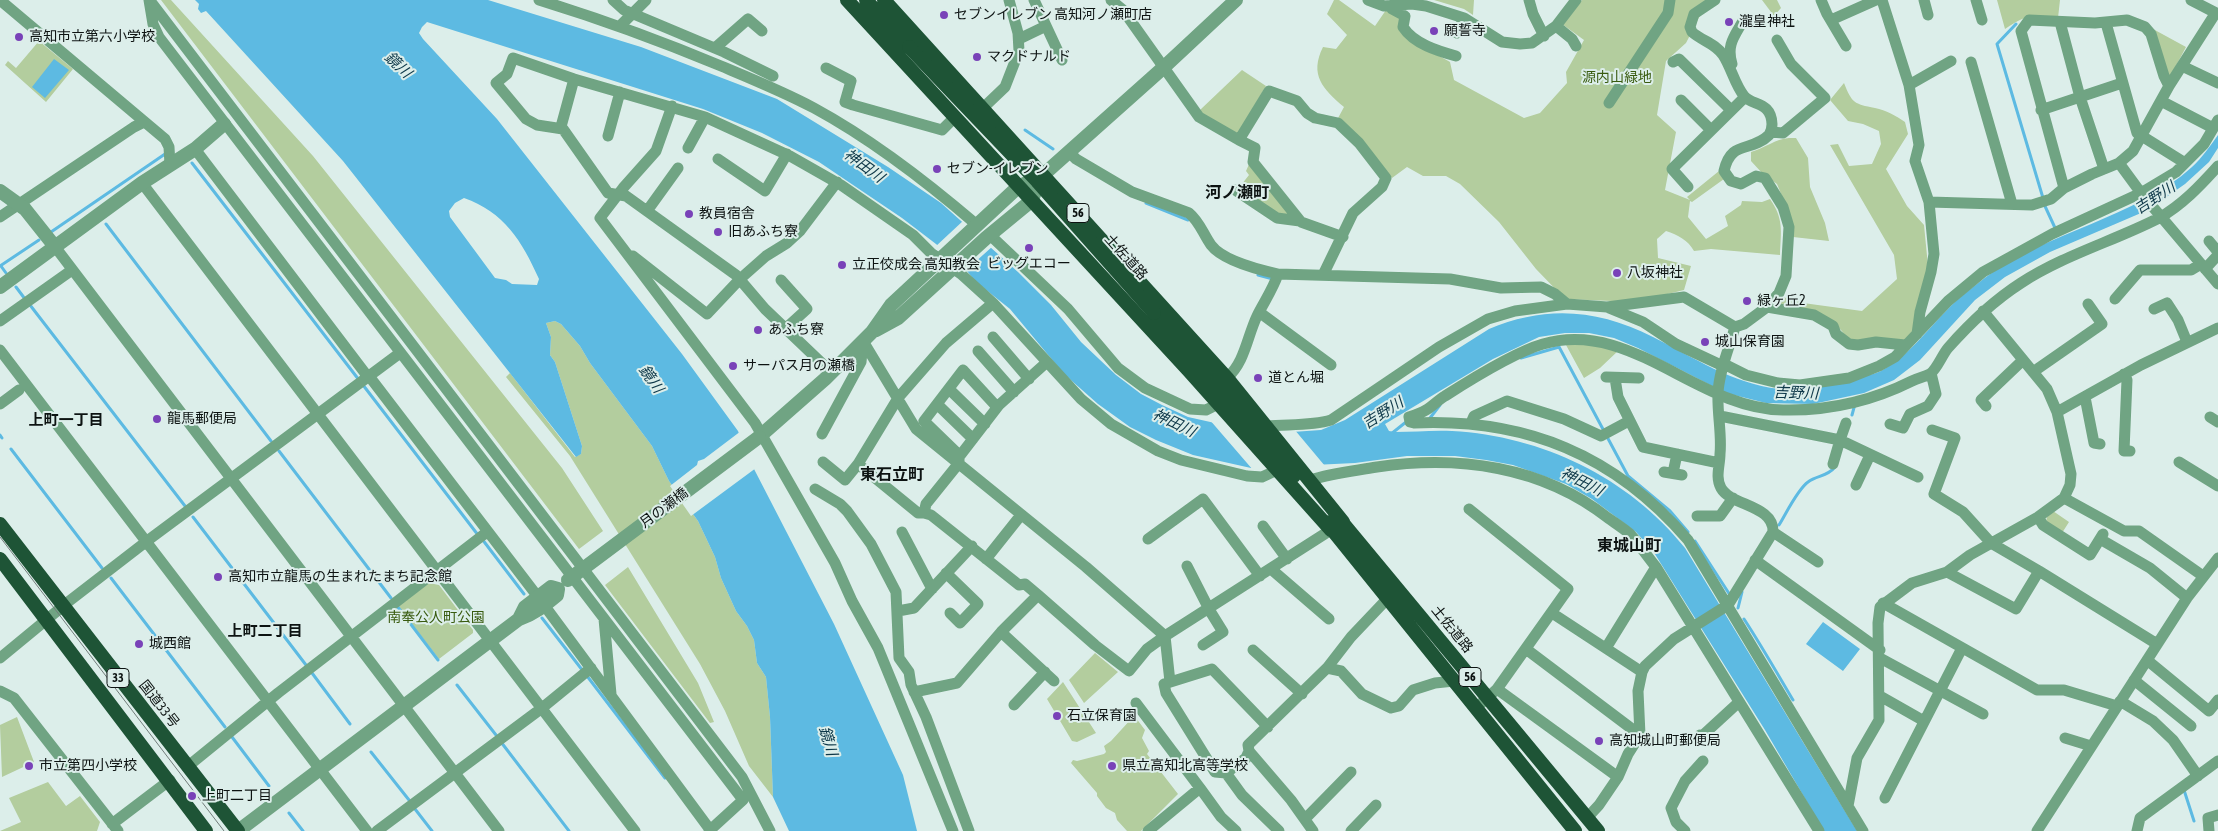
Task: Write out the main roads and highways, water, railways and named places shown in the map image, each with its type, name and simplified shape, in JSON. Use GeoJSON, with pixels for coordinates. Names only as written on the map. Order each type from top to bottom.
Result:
{"type":"FeatureCollection","features":[{"type":"Feature","properties":{"kind":"highway","name":"56"},"geometry":{"type":"LineString","coordinates":[[847,0],[1230,418],[1289,475]]}},
{"type":"Feature","properties":{"kind":"highway","name":"土佐道路"},"geometry":{"type":"LineString","coordinates":[[866,0],[1036,181],[1247,419],[1331,530],[1575,831]]}},
{"type":"Feature","properties":{"kind":"highway","name":"56"},"geometry":{"type":"LineString","coordinates":[[884,0],[1227,378],[1268,428],[1289,475]]}},
{"type":"Feature","properties":{"kind":"highway","name":"土佐道路"},"geometry":{"type":"LineString","coordinates":[[1289,475],[1343,522],[1492,694],[1598,831]]}},
{"type":"Feature","properties":{"kind":"highway","name":"国道33号"},"geometry":{"type":"LineString","coordinates":[[0,524],[238,831]]}},
{"type":"Feature","properties":{"kind":"highway","name":"33"},"geometry":{"type":"LineString","coordinates":[[0,559],[170,780],[206,831]]}},
{"type":"Feature","properties":{"kind":"water"},"geometry":{"type":"Polygon","coordinates":[[[195,0],[488,0],[641,47],[777,99],[888,167],[941,203],[1018,272],[1051,305],[1081,342],[1116,375],[1141,394],[1188,417],[1264,434],[1321,430],[1345,420],[1489,329],[1510,321],[1551,314],[1592,316],[1612,321],[1653,337],[1714,369],[1762,386],[1779,389],[1800,388],[1873,374],[1881,371],[1903,356],[1957,300],[2010,261],[2119,212],[2170,184],[2196,163],[2218,135],[2218,148],[2209,162],[2185,184],[2148,210],[2050,252],[2005,277],[1975,300],[1920,360],[1894,380],[1864,393],[1813,404],[1766,403],[1726,393],[1638,348],[1614,338],[1589,333],[1565,333],[1539,337],[1493,359],[1385,424],[1389,431],[1395,432],[1452,431],[1486,435],[1518,441],[1550,451],[1610,481],[1637,500],[1662,523],[1685,548],[1857,831],[1824,831],[1765,730],[1653,551],[1636,532],[1592,499],[1566,484],[1513,465],[1486,460],[1455,456],[1407,456],[1355,463],[1251,468],[1193,455],[1156,440],[1130,427],[1098,404],[1064,374],[1010,309],[975,281],[967,271],[936,244],[902,218],[819,162],[762,133],[703,109],[427,22],[419,33],[423,39],[497,119],[682,354],[738,431],[754,469],[834,624],[903,775],[917,831],[789,831],[773,797],[770,717],[766,677],[757,663],[754,640],[736,611],[721,578],[715,557],[698,521],[669,481],[652,446],[590,363],[580,346],[561,324],[555,321],[546,323],[551,337],[550,355],[555,362],[582,446],[581,454],[576,457],[343,161],[206,11],[201,13],[198,9],[199,4],[195,0]],[[464,198],[455,203],[449,211],[450,217],[495,278],[506,280],[512,284],[537,285],[539,279],[518,240],[501,220],[478,204],[464,198]]]}},
{"type":"Feature","properties":{"kind":"water"},"geometry":{"type":"Polygon","coordinates":[[[54,59],[69,70],[45,98],[32,87],[54,59]]]}},
{"type":"Feature","properties":{"kind":"water"},"geometry":{"type":"Polygon","coordinates":[[[1823,622],[1860,649],[1843,671],[1806,644],[1823,622]]]}},
{"type":"Feature","properties":{"kind":"waterway"},"geometry":{"type":"LineString","coordinates":[[2016,24],[1997,44],[2043,198]]}},
{"type":"Feature","properties":{"kind":"waterway"},"geometry":{"type":"LineString","coordinates":[[1025,130],[1053,149]]}},
{"type":"Feature","properties":{"kind":"waterway"},"geometry":{"type":"LineString","coordinates":[[51,232],[165,154]]}},
{"type":"Feature","properties":{"kind":"waterway"},"geometry":{"type":"LineString","coordinates":[[192,163],[359,380]]}},
{"type":"Feature","properties":{"kind":"waterway"},"geometry":{"type":"LineString","coordinates":[[1146,203],[1188,220]]}},
{"type":"Feature","properties":{"kind":"waterway"},"geometry":{"type":"LineString","coordinates":[[2044,204],[2056,230]]}},
{"type":"Feature","properties":{"kind":"waterway"},"geometry":{"type":"LineString","coordinates":[[106,224],[271,441]]}},
{"type":"Feature","properties":{"kind":"waterway"},"geometry":{"type":"LineString","coordinates":[[0,266],[39,240]]}},
{"type":"Feature","properties":{"kind":"waterway"},"geometry":{"type":"LineString","coordinates":[[1,266],[6,273]]}},
{"type":"Feature","properties":{"kind":"waterway"},"geometry":{"type":"LineString","coordinates":[[1258,275],[1273,279]]}},
{"type":"Feature","properties":{"kind":"waterway"},"geometry":{"type":"LineString","coordinates":[[16,287],[25,299]]}},
{"type":"Feature","properties":{"kind":"waterway"},"geometry":{"type":"LineString","coordinates":[[30,305],[185,506]]}},
{"type":"Feature","properties":{"kind":"waterway"},"geometry":{"type":"LineString","coordinates":[[1558,345],[1628,476],[1670,511],[1688,532]]}},
{"type":"Feature","properties":{"kind":"waterway"},"geometry":{"type":"LineString","coordinates":[[1521,358],[1559,347]]}},
{"type":"Feature","properties":{"kind":"waterway"},"geometry":{"type":"LineString","coordinates":[[363,385],[478,535]]}},
{"type":"Feature","properties":{"kind":"waterway"},"geometry":{"type":"LineString","coordinates":[[1852,415],[1855,404]]}},
{"type":"Feature","properties":{"kind":"waterway"},"geometry":{"type":"LineString","coordinates":[[1430,418],[1440,405]]}},
{"type":"Feature","properties":{"kind":"waterway"},"geometry":{"type":"LineString","coordinates":[[1391,434],[1406,422]]}},
{"type":"Feature","properties":{"kind":"waterway"},"geometry":{"type":"LineString","coordinates":[[11,449],[102,568]]}},
{"type":"Feature","properties":{"kind":"waterway"},"geometry":{"type":"LineString","coordinates":[[279,451],[391,598]]}},
{"type":"Feature","properties":{"kind":"waterway"},"geometry":{"type":"LineString","coordinates":[[1779,525],[1804,486],[1811,480],[1829,473],[1835,467]]}},
{"type":"Feature","properties":{"kind":"waterway"},"geometry":{"type":"LineString","coordinates":[[193,517],[306,665]]}},
{"type":"Feature","properties":{"kind":"waterway"},"geometry":{"type":"LineString","coordinates":[[482,539],[524,594]]}},
{"type":"Feature","properties":{"kind":"waterway"},"geometry":{"type":"LineString","coordinates":[[1695,541],[1730,595]]}},
{"type":"Feature","properties":{"kind":"waterway"},"geometry":{"type":"LineString","coordinates":[[111,578],[225,727]]}},
{"type":"Feature","properties":{"kind":"waterway"},"geometry":{"type":"LineString","coordinates":[[1738,608],[1742,592]]}},
{"type":"Feature","properties":{"kind":"waterway"},"geometry":{"type":"LineString","coordinates":[[397,606],[438,660]]}},
{"type":"Feature","properties":{"kind":"waterway"},"geometry":{"type":"LineString","coordinates":[[542,618],[583,671]]}},
{"type":"Feature","properties":{"kind":"waterway"},"geometry":{"type":"LineString","coordinates":[[1744,619],[1793,700]]}},
{"type":"Feature","properties":{"kind":"waterway"},"geometry":{"type":"LineString","coordinates":[[312,673],[350,724]]}},
{"type":"Feature","properties":{"kind":"waterway"},"geometry":{"type":"LineString","coordinates":[[587,676],[665,778]]}},
{"type":"Feature","properties":{"kind":"waterway"},"geometry":{"type":"LineString","coordinates":[[457,685],[496,735]]}},
{"type":"Feature","properties":{"kind":"waterway"},"geometry":{"type":"LineString","coordinates":[[232,737],[269,786]]}},
{"type":"Feature","properties":{"kind":"waterway"},"geometry":{"type":"LineString","coordinates":[[501,742],[569,831]]}},
{"type":"Feature","properties":{"kind":"waterway"},"geometry":{"type":"LineString","coordinates":[[371,752],[409,800]]}},
{"type":"Feature","properties":{"kind":"waterway"},"geometry":{"type":"LineString","coordinates":[[2184,790],[2194,821]]}},
{"type":"Feature","properties":{"kind":"waterway"},"geometry":{"type":"LineString","coordinates":[[415,809],[432,831]]}},
{"type":"Feature","properties":{"kind":"waterway"},"geometry":{"type":"LineString","coordinates":[[289,813],[303,831]]}},
{"type":"Feature","properties":{"kind":"tram line"},"geometry":{"type":"LineString","coordinates":[[0,537],[224,831]]}},
{"type":"Feature","properties":{"kind":"place","name":"セブンイレブン 高知河ノ瀬町店"},"geometry":{"type":"Point","coordinates":[944,15]}},
{"type":"Feature","properties":{"kind":"place","name":"瀧皇神社"},"geometry":{"type":"Point","coordinates":[1729,22]}},
{"type":"Feature","properties":{"kind":"place","name":"願誓寺"},"geometry":{"type":"Point","coordinates":[1434,31]}},
{"type":"Feature","properties":{"kind":"place","name":"高知市立第六小学校"},"geometry":{"type":"Point","coordinates":[19,37]}},
{"type":"Feature","properties":{"kind":"place","name":"マクドナルド"},"geometry":{"type":"Point","coordinates":[977,57]}},
{"type":"Feature","properties":{"kind":"place","name":"セブン-イレブン"},"geometry":{"type":"Point","coordinates":[937,169]}},
{"type":"Feature","properties":{"kind":"place","name":"教員宿舎"},"geometry":{"type":"Point","coordinates":[689,214]}},
{"type":"Feature","properties":{"kind":"place","name":"旧あふち寮"},"geometry":{"type":"Point","coordinates":[718,232]}},
{"type":"Feature","properties":{"kind":"place","name":"ビッグエコー"},"geometry":{"type":"Point","coordinates":[1029,248]}},
{"type":"Feature","properties":{"kind":"place","name":"立正佼成会 高知教会"},"geometry":{"type":"Point","coordinates":[842,265]}},
{"type":"Feature","properties":{"kind":"place","name":"八坂神社"},"geometry":{"type":"Point","coordinates":[1617,273]}},
{"type":"Feature","properties":{"kind":"place","name":"緑ヶ丘2"},"geometry":{"type":"Point","coordinates":[1747,301]}},
{"type":"Feature","properties":{"kind":"place","name":"あふち寮"},"geometry":{"type":"Point","coordinates":[758,330]}},
{"type":"Feature","properties":{"kind":"place","name":"城山保育園"},"geometry":{"type":"Point","coordinates":[1705,342]}},
{"type":"Feature","properties":{"kind":"place","name":"サーパス月の瀬橋"},"geometry":{"type":"Point","coordinates":[733,366]}},
{"type":"Feature","properties":{"kind":"place","name":"道とん堀"},"geometry":{"type":"Point","coordinates":[1258,378]}},
{"type":"Feature","properties":{"kind":"place","name":"龍馬郵便局"},"geometry":{"type":"Point","coordinates":[157,419]}},
{"type":"Feature","properties":{"kind":"place","name":"高知市立龍馬の生まれたまち記念館"},"geometry":{"type":"Point","coordinates":[218,577]}},
{"type":"Feature","properties":{"kind":"place","name":"城西館"},"geometry":{"type":"Point","coordinates":[139,644]}},
{"type":"Feature","properties":{"kind":"place","name":"石立保育園"},"geometry":{"type":"Point","coordinates":[1057,716]}},
{"type":"Feature","properties":{"kind":"place","name":"高知城山町郵便局"},"geometry":{"type":"Point","coordinates":[1599,741]}},
{"type":"Feature","properties":{"kind":"place","name":"市立第四小学校"},"geometry":{"type":"Point","coordinates":[29,766]}},
{"type":"Feature","properties":{"kind":"place","name":"県立高知北高等学校"},"geometry":{"type":"Point","coordinates":[1112,766]}},
{"type":"Feature","properties":{"kind":"place","name":"上町二丁目"},"geometry":{"type":"Point","coordinates":[192,796]}},
{"type":"Feature","properties":{"kind":"district","name":"河ノ瀬町"},"geometry":{"type":"Point","coordinates":[1237,193]}},
{"type":"Feature","properties":{"kind":"district","name":"上町一丁目"},"geometry":{"type":"Point","coordinates":[66,420]}},
{"type":"Feature","properties":{"kind":"district","name":"東石立町"},"geometry":{"type":"Point","coordinates":[892,475]}},
{"type":"Feature","properties":{"kind":"district","name":"東城山町"},"geometry":{"type":"Point","coordinates":[1629,546]}},
{"type":"Feature","properties":{"kind":"district","name":"上町二丁目"},"geometry":{"type":"Point","coordinates":[265,631]}},
{"type":"Feature","properties":{"kind":"water label","name":"鏡川"},"geometry":{"type":"Point","coordinates":[398,65]}},
{"type":"Feature","properties":{"kind":"water label","name":"神田川"},"geometry":{"type":"Point","coordinates":[864,166]}},
{"type":"Feature","properties":{"kind":"water label","name":"吉野川"},"geometry":{"type":"Point","coordinates":[2155,198]}},
{"type":"Feature","properties":{"kind":"water label","name":"鏡川"},"geometry":{"type":"Point","coordinates":[651,379]}},
{"type":"Feature","properties":{"kind":"water label","name":"吉野川"},"geometry":{"type":"Point","coordinates":[1796,393]}},
{"type":"Feature","properties":{"kind":"water label","name":"吉野川"},"geometry":{"type":"Point","coordinates":[1383,413]}},
{"type":"Feature","properties":{"kind":"water label","name":"神田川"},"geometry":{"type":"Point","coordinates":[1174,423]}},
{"type":"Feature","properties":{"kind":"water label","name":"神田川"},"geometry":{"type":"Point","coordinates":[1582,482]}},
{"type":"Feature","properties":{"kind":"water label","name":"鏡川"},"geometry":{"type":"Point","coordinates":[828,741]}},
{"type":"Feature","properties":{"kind":"park label","name":"源内山緑地"},"geometry":{"type":"Point","coordinates":[1617,78]}},
{"type":"Feature","properties":{"kind":"park label","name":"南奉公人町公園"},"geometry":{"type":"Point","coordinates":[436,618]}}]}
